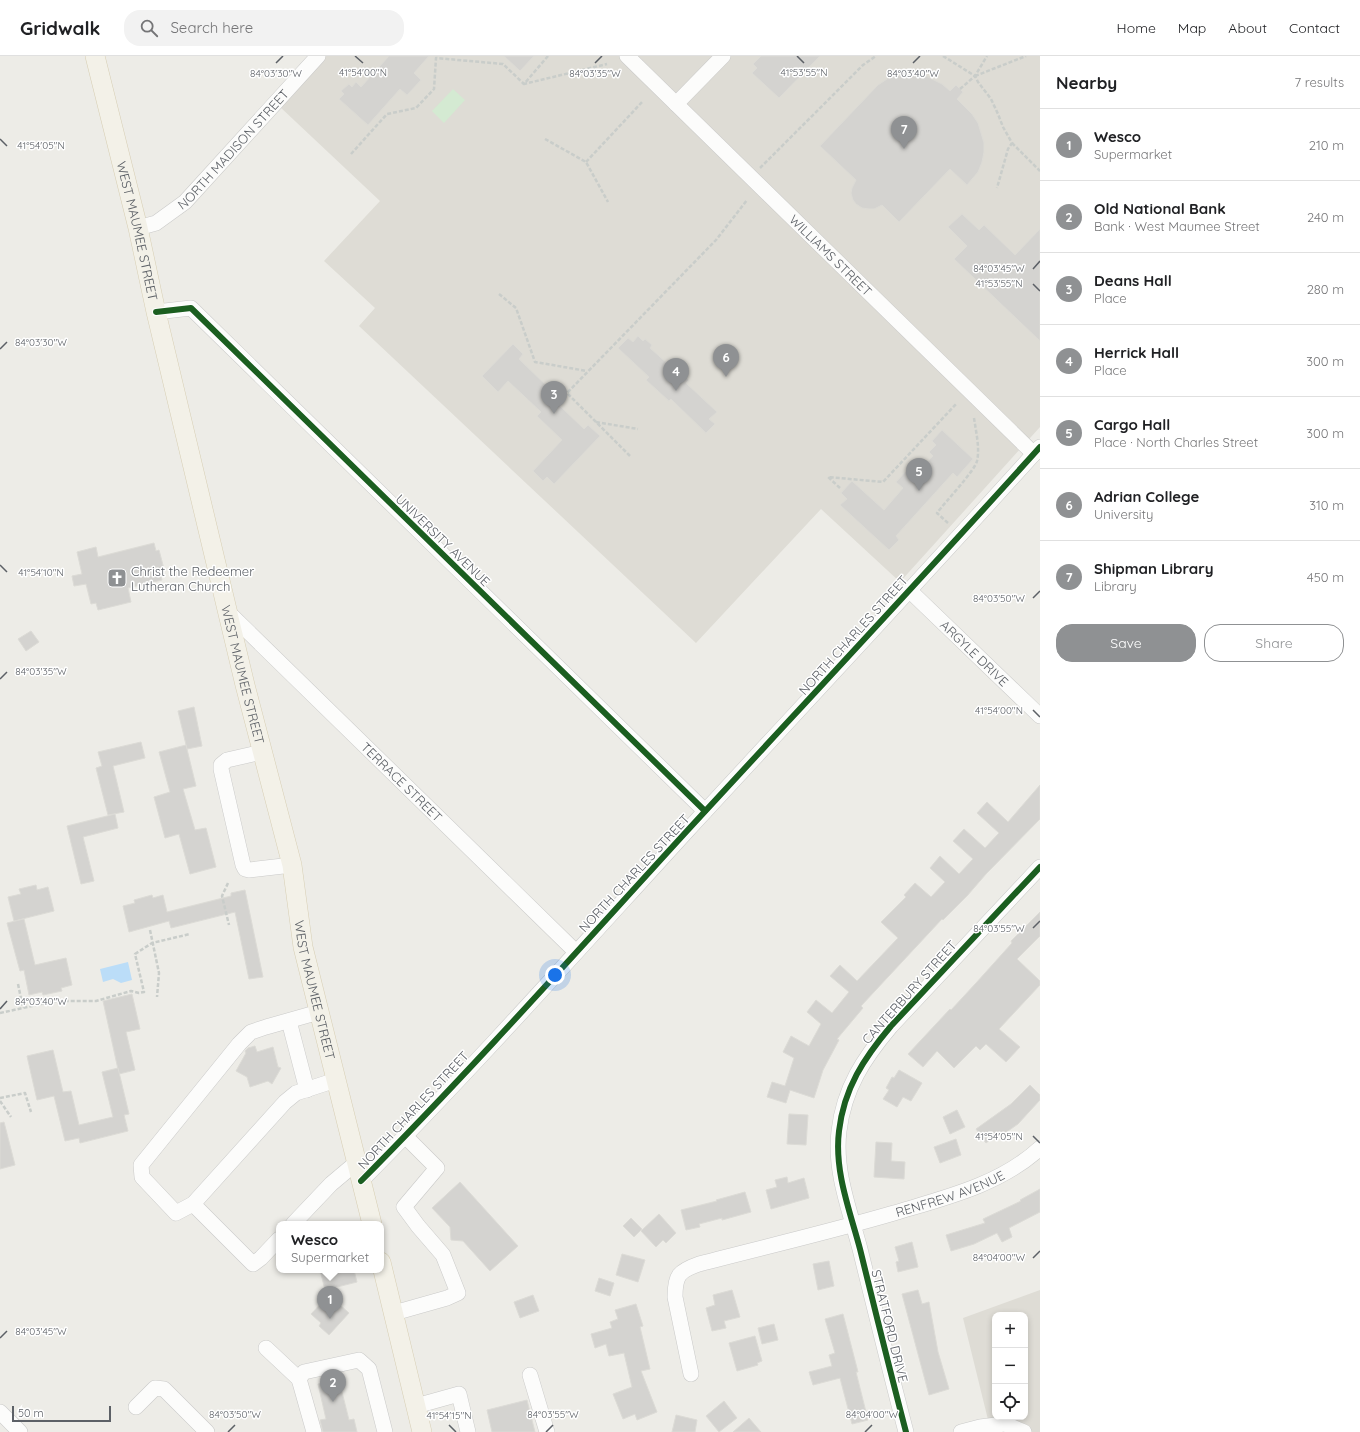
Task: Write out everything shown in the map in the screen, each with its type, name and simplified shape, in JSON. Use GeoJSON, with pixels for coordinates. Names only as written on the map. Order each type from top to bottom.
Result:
{"type":"FeatureCollection","features":[{"type":"Feature","properties":{"kind":"main road","name":"WEST MAUMEE STREET"},"geometry":{"type":"LineString","coordinates":[[95,56],[138,228],[156,312],[262,752],[292,865],[304,947],[371,1221]]}},
{"type":"Feature","properties":{"kind":"main road"},"geometry":{"type":"LineString","coordinates":[[384,1273],[422,1432]]}},
{"type":"Feature","properties":{"kind":"street","name":"NORTH MADISON STREET"},"geometry":{"type":"LineString","coordinates":[[138,228],[156,223],[186,202],[318,56]]}},
{"type":"Feature","properties":{"kind":"street","name":"WILLIAMS STREET"},"geometry":{"type":"LineString","coordinates":[[627,56],[1037,451]]}},
{"type":"Feature","properties":{"kind":"street"},"geometry":{"type":"LineString","coordinates":[[676,104],[723,56]]}},
{"type":"Feature","properties":{"kind":"street","name":"UNIVERSITY AVENUE"},"geometry":{"type":"LineString","coordinates":[[156,312],[191,308],[705,811]]}},
{"type":"Feature","properties":{"kind":"street","name":"NORTH CHARLES STREET"},"geometry":{"type":"LineString","coordinates":[[361,1181],[405,1136],[576,952],[1037,451]]}},
{"type":"Feature","properties":{"kind":"street","name":"ARGYLE DRIVE"},"geometry":{"type":"LineString","coordinates":[[909,590],[1040,716]]}},
{"type":"Feature","properties":{"kind":"street","name":"TERRACE STREET"},"geometry":{"type":"LineString","coordinates":[[228,612],[576,952]]}},
{"type":"Feature","properties":{"kind":"street"},"geometry":{"type":"LineString","coordinates":[[262,752],[227,760],[221,765],[243,865],[245,869],[249,870],[292,865]]}},
{"type":"Feature","properties":{"kind":"street","name":"CANTERBURY STREET"},"geometry":{"type":"LineString","coordinates":[[854,1225],[841,1182],[838,1154],[839,1131],[844,1106],[862,1063],[872,1048],[891,1026],[1040,867]]}},
{"type":"Feature","properties":{"kind":"street"},"geometry":{"type":"LineString","coordinates":[[320,1012],[252,1032],[239,1044],[142,1166],[142,1177],[176,1213],[194,1204],[285,1102],[296,1093],[336,1080]]}},
{"type":"Feature","properties":{"kind":"street"},"geometry":{"type":"LineString","coordinates":[[289,1021],[307,1090]]}},
{"type":"Feature","properties":{"kind":"street"},"geometry":{"type":"LineString","coordinates":[[394,1314],[447,1298],[458,1293],[443,1254],[418,1226],[404,1206],[436,1168],[405,1136]]}},
{"type":"Feature","properties":{"kind":"street","name":"RENFREW AVENUE"},"geometry":{"type":"LineString","coordinates":[[854,1225],[976,1187],[1001,1176],[1020,1164],[1040,1148]]}},
{"type":"Feature","properties":{"kind":"street"},"geometry":{"type":"LineString","coordinates":[[296,1221],[331,1184],[356,1162]]}},
{"type":"Feature","properties":{"kind":"street"},"geometry":{"type":"LineString","coordinates":[[194,1204],[253,1264],[276,1242]]}},
{"type":"Feature","properties":{"kind":"street"},"geometry":{"type":"LineString","coordinates":[[691,1374],[675,1297],[675,1285],[678,1274],[686,1268],[699,1264],[854,1225]]}},
{"type":"Feature","properties":{"kind":"street","name":"STRATFORD DRIVE"},"geometry":{"type":"LineString","coordinates":[[854,1225],[906,1432]]}},
{"type":"Feature","properties":{"kind":"street"},"geometry":{"type":"LineString","coordinates":[[266,1348],[299,1379],[314,1432]]}},
{"type":"Feature","properties":{"kind":"street"},"geometry":{"type":"LineString","coordinates":[[299,1379],[304,1372],[355,1360],[359,1360],[364,1363],[369,1369],[385,1432]]}},
{"type":"Feature","properties":{"kind":"street"},"geometry":{"type":"LineString","coordinates":[[530,1375],[548,1432]]}},
{"type":"Feature","properties":{"kind":"street"},"geometry":{"type":"LineString","coordinates":[[136,1407],[155,1388],[164,1389],[207,1432]]}},
{"type":"Feature","properties":{"kind":"street"},"geometry":{"type":"LineString","coordinates":[[416,1406],[459,1394],[468,1432]]}},
{"type":"Feature","properties":{"kind":"street"},"geometry":{"type":"LineString","coordinates":[[1,1416],[20,1432]]}},
{"type":"Feature","properties":{"kind":"street"},"geometry":{"type":"LineString","coordinates":[[961,1432],[980,1427],[1005,1424],[1024,1432]]}},
{"type":"Feature","properties":{"kind":"path"},"geometry":{"type":"LineString","coordinates":[[524,84],[548,56]]}},
{"type":"Feature","properties":{"kind":"path"},"geometry":{"type":"LineString","coordinates":[[758,170],[862,65],[876,56]]}},
{"type":"Feature","properties":{"kind":"path"},"geometry":{"type":"LineString","coordinates":[[943,56],[975,76],[991,99],[1003,127],[1012,143],[1040,170]]}},
{"type":"Feature","properties":{"kind":"path"},"geometry":{"type":"LineString","coordinates":[[960,89],[975,76],[988,56]]}},
{"type":"Feature","properties":{"kind":"path"},"geometry":{"type":"LineString","coordinates":[[975,76],[1026,56]]}},
{"type":"Feature","properties":{"kind":"path"},"geometry":{"type":"LineString","coordinates":[[351,154],[387,114],[416,108],[434,89],[436,58],[503,64],[524,84]]}},
{"type":"Feature","properties":{"kind":"path"},"geometry":{"type":"LineString","coordinates":[[524,84],[607,64]]}},
{"type":"Feature","properties":{"kind":"path"},"geometry":{"type":"LineString","coordinates":[[586,162],[643,101]]}},
{"type":"Feature","properties":{"kind":"path"},"geometry":{"type":"LineString","coordinates":[[545,139],[586,162],[608,202]]}},
{"type":"Feature","properties":{"kind":"path"},"geometry":{"type":"LineString","coordinates":[[997,188],[1008,149],[1012,143]]}},
{"type":"Feature","properties":{"kind":"path"},"geometry":{"type":"LineString","coordinates":[[630,456],[567,393],[716,240],[747,200]]}},
{"type":"Feature","properties":{"kind":"path"},"geometry":{"type":"LineString","coordinates":[[498,294],[516,308],[535,362],[588,372]]}},
{"type":"Feature","properties":{"kind":"path"},"geometry":{"type":"LineString","coordinates":[[840,488],[828,477],[883,482],[957,403]]}},
{"type":"Feature","properties":{"kind":"path"},"geometry":{"type":"LineString","coordinates":[[948,523],[937,513],[971,472],[977,462],[978,445],[974,418]]}},
{"type":"Feature","properties":{"kind":"path"},"geometry":{"type":"LineString","coordinates":[[595,422],[638,429]]}},
{"type":"Feature","properties":{"kind":"path"},"geometry":{"type":"LineString","coordinates":[[228,883],[222,896],[229,925]]}},
{"type":"Feature","properties":{"kind":"path"},"geometry":{"type":"LineString","coordinates":[[150,930],[159,973],[157,997]]}},
{"type":"Feature","properties":{"kind":"path"},"geometry":{"type":"LineString","coordinates":[[0,1013],[55,1000],[96,1001],[131,991],[139,993],[144,992],[135,954],[152,943],[190,934]]}},
{"type":"Feature","properties":{"kind":"path"},"geometry":{"type":"LineString","coordinates":[[18,984],[23,1008]]}},
{"type":"Feature","properties":{"kind":"path"},"geometry":{"type":"LineString","coordinates":[[11,1117],[0,1100],[25,1093],[31,1112]]}},
{"type":"Feature","properties":{"kind":"shaded area"},"geometry":{"type":"Polygon","coordinates":[[[326,56],[1040,56],[1040,427],[900,582],[821,509],[696,643],[359,326],[375,308],[324,261],[380,201],[279,106],[326,56]]]}},
{"type":"Feature","properties":{"kind":"shaded area"},"geometry":{"type":"Polygon","coordinates":[[[1040,1290],[1040,1432],[991,1432],[963,1318],[1040,1290]]]}},
{"type":"Feature","properties":{"kind":"green space"},"geometry":{"type":"Polygon","coordinates":[[[453,89],[465,100],[444,123],[432,111],[453,89]]]}},
{"type":"Feature","properties":{"kind":"water"},"geometry":{"type":"Polygon","coordinates":[[[128,962],[132,980],[121,983],[113,979],[103,982],[100,969],[128,962]]]}},
{"type":"Feature","properties":{"kind":"building"},"geometry":{"type":"Polygon","coordinates":[[[389,56],[429,56],[414,73],[421,80],[407,95],[400,89],[368,125],[339,99],[344,94],[341,91],[349,84],[352,87],[356,82],[361,87],[389,56]]]}},
{"type":"Feature","properties":{"kind":"building"},"geometry":{"type":"Polygon","coordinates":[[[504,56],[534,56],[520,71],[504,56]]]}},
{"type":"Feature","properties":{"kind":"building"},"geometry":{"type":"Polygon","coordinates":[[[761,56],[820,56],[779,98],[752,73],[757,68],[753,64],[761,56]]]}},
{"type":"Feature","properties":{"kind":"building"},"geometry":{"type":"Polygon","coordinates":[[[909,74],[926,76],[942,84],[950,91],[956,85],[963,92],[957,99],[972,114],[978,123],[984,143],[984,152],[978,172],[967,185],[950,169],[899,222],[882,205],[874,209],[869,209],[862,208],[856,204],[851,193],[856,180],[820,146],[878,85],[890,77],[909,74]]]}},
{"type":"Feature","properties":{"kind":"building"},"geometry":{"type":"Polygon","coordinates":[[[962,214],[979,230],[984,225],[1015,255],[1040,229],[1040,341],[954,259],[967,246],[948,227],[962,214]]]}},
{"type":"Feature","properties":{"kind":"building"},"geometry":{"type":"Polygon","coordinates":[[[638,336],[643,341],[645,339],[652,345],[650,348],[669,365],[671,363],[689,380],[686,383],[717,412],[709,419],[715,424],[706,433],[671,399],[669,401],[646,380],[649,377],[618,348],[628,338],[633,342],[638,336]]]}},
{"type":"Feature","properties":{"kind":"building"},"geometry":{"type":"Polygon","coordinates":[[[513,344],[523,354],[519,359],[552,391],[555,389],[564,398],[561,401],[564,403],[560,406],[584,429],[588,425],[600,436],[554,484],[547,477],[543,481],[533,471],[562,440],[537,416],[541,412],[508,381],[498,392],[482,376],[513,344]]]}},
{"type":"Feature","properties":{"kind":"building"},"geometry":{"type":"Polygon","coordinates":[[[942,430],[973,459],[957,477],[953,473],[896,536],[899,540],[889,550],[840,505],[847,499],[841,493],[852,481],[884,510],[903,488],[896,482],[909,468],[916,474],[933,456],[929,452],[936,445],[932,441],[942,430]]]}},
{"type":"Feature","properties":{"kind":"building","name":"Christ the Redeemer Lutheran Church"},"geometry":{"type":"Polygon","coordinates":[[[154,543],[156,551],[159,550],[164,569],[159,570],[162,580],[128,588],[131,602],[98,610],[96,603],[91,604],[86,584],[74,586],[72,576],[82,574],[77,552],[96,547],[98,557],[154,543]]]}},
{"type":"Feature","properties":{"kind":"building"},"geometry":{"type":"Polygon","coordinates":[[[31,631],[39,642],[26,651],[18,639],[31,631]]]}},
{"type":"Feature","properties":{"kind":"building"},"geometry":{"type":"Polygon","coordinates":[[[194,707],[202,746],[187,749],[178,711],[194,707]]]}},
{"type":"Feature","properties":{"kind":"building"},"geometry":{"type":"Polygon","coordinates":[[[141,742],[145,758],[113,766],[124,812],[108,815],[96,768],[102,766],[98,752],[141,742]]]}},
{"type":"Feature","properties":{"kind":"building"},"geometry":{"type":"Polygon","coordinates":[[[186,745],[196,786],[183,789],[195,830],[206,828],[216,867],[190,874],[179,834],[165,838],[154,797],[170,792],[159,752],[186,745]]]}},
{"type":"Feature","properties":{"kind":"building"},"geometry":{"type":"Polygon","coordinates":[[[1040,785],[1040,819],[986,874],[967,896],[943,920],[942,919],[861,1006],[863,1008],[837,1039],[839,1040],[823,1070],[814,1098],[790,1090],[786,1103],[767,1097],[772,1082],[785,1086],[794,1058],[783,1052],[791,1036],[809,1046],[821,1024],[807,1012],[816,1000],[832,1013],[849,992],[830,976],[840,965],[857,981],[898,938],[881,922],[906,897],[904,895],[915,883],[931,897],[945,882],[930,868],[940,856],[959,874],[973,859],[953,841],[964,829],[985,848],[999,833],[977,813],[987,802],[1008,822],[1040,785]]]}},
{"type":"Feature","properties":{"kind":"building"},"geometry":{"type":"Polygon","coordinates":[[[115,814],[118,828],[83,837],[94,881],[81,884],[67,826],[115,814]]]}},
{"type":"Feature","properties":{"kind":"building"},"geometry":{"type":"Polygon","coordinates":[[[36,885],[37,890],[48,887],[54,911],[14,921],[8,897],[21,894],[19,889],[36,885]]]}},
{"type":"Feature","properties":{"kind":"building"},"geometry":{"type":"Polygon","coordinates":[[[245,890],[263,977],[249,979],[235,912],[171,928],[169,921],[129,932],[123,906],[135,903],[134,900],[152,895],[153,898],[163,895],[167,912],[231,896],[231,893],[245,890]]]}},
{"type":"Feature","properties":{"kind":"building"},"geometry":{"type":"Polygon","coordinates":[[[1040,912],[1040,936],[1017,959],[1040,981],[1040,985],[999,1029],[1020,1047],[1006,1062],[986,1044],[980,1050],[976,1046],[954,1068],[937,1051],[923,1067],[908,1054],[950,1009],[951,1010],[1012,943],[1011,941],[1040,912]]]}},
{"type":"Feature","properties":{"kind":"building"},"geometry":{"type":"Polygon","coordinates":[[[24,919],[35,965],[66,958],[72,985],[61,988],[62,991],[43,995],[42,992],[29,995],[24,970],[20,971],[7,923],[24,919]]]}},
{"type":"Feature","properties":{"kind":"building"},"geometry":{"type":"Polygon","coordinates":[[[132,994],[140,1029],[126,1032],[135,1070],[119,1074],[103,1001],[132,994]]]}},
{"type":"Feature","properties":{"kind":"building"},"geometry":{"type":"Polygon","coordinates":[[[255,1046],[257,1052],[273,1047],[278,1067],[281,1068],[272,1084],[268,1081],[250,1087],[247,1077],[236,1071],[246,1053],[245,1051],[248,1048],[255,1046]]]}},
{"type":"Feature","properties":{"kind":"building"},"geometry":{"type":"Polygon","coordinates":[[[53,1050],[63,1092],[71,1091],[79,1125],[113,1117],[102,1072],[118,1068],[129,1114],[124,1115],[128,1131],[80,1143],[79,1138],[65,1141],[54,1096],[37,1100],[27,1056],[53,1050]]]}},
{"type":"Feature","properties":{"kind":"building"},"geometry":{"type":"Polygon","coordinates":[[[899,1070],[922,1083],[911,1101],[903,1097],[897,1107],[883,1099],[889,1090],[886,1088],[892,1077],[894,1078],[899,1070]]]}},
{"type":"Feature","properties":{"kind":"building"},"geometry":{"type":"Polygon","coordinates":[[[1030,1085],[1040,1095],[1040,1100],[1018,1124],[998,1138],[995,1136],[986,1143],[976,1129],[1011,1104],[1030,1085]]]}},
{"type":"Feature","properties":{"kind":"building"},"geometry":{"type":"Polygon","coordinates":[[[957,1110],[965,1127],[950,1134],[943,1117],[957,1110]]]}},
{"type":"Feature","properties":{"kind":"building"},"geometry":{"type":"Polygon","coordinates":[[[789,1114],[808,1115],[806,1145],[787,1144],[789,1114]]]}},
{"type":"Feature","properties":{"kind":"building"},"geometry":{"type":"Polygon","coordinates":[[[4,1122],[15,1165],[0,1169],[0,1123],[4,1122]]]}},
{"type":"Feature","properties":{"kind":"building"},"geometry":{"type":"Polygon","coordinates":[[[956,1139],[961,1155],[940,1163],[934,1147],[956,1139]]]}},
{"type":"Feature","properties":{"kind":"building"},"geometry":{"type":"Polygon","coordinates":[[[876,1142],[892,1143],[891,1161],[905,1162],[904,1179],[874,1177],[876,1142]]]}},
{"type":"Feature","properties":{"kind":"building"},"geometry":{"type":"Polygon","coordinates":[[[787,1177],[788,1183],[804,1178],[809,1198],[771,1209],[766,1190],[777,1187],[775,1180],[787,1177]]]}},
{"type":"Feature","properties":{"kind":"building"},"geometry":{"type":"Polygon","coordinates":[[[460,1182],[518,1246],[490,1271],[463,1241],[451,1240],[450,1227],[432,1208],[460,1182]]]}},
{"type":"Feature","properties":{"kind":"building"},"geometry":{"type":"Polygon","coordinates":[[[1040,1189],[1040,1212],[1009,1228],[1012,1237],[1002,1242],[997,1233],[974,1244],[951,1251],[946,1235],[985,1223],[983,1219],[1021,1201],[1020,1200],[1040,1189]]]}},
{"type":"Feature","properties":{"kind":"building"},"geometry":{"type":"Polygon","coordinates":[[[745,1192],[751,1212],[722,1220],[722,1218],[699,1224],[700,1227],[686,1230],[681,1210],[745,1192]]]}},
{"type":"Feature","properties":{"kind":"building"},"geometry":{"type":"Polygon","coordinates":[[[659,1214],[676,1233],[666,1243],[663,1240],[656,1247],[641,1231],[659,1214]]]}},
{"type":"Feature","properties":{"kind":"building"},"geometry":{"type":"Polygon","coordinates":[[[631,1218],[642,1229],[634,1237],[623,1226],[631,1218]]]}},
{"type":"Feature","properties":{"kind":"building"},"geometry":{"type":"Polygon","coordinates":[[[912,1242],[918,1267],[898,1272],[896,1262],[899,1261],[895,1247],[912,1242]]]}},
{"type":"Feature","properties":{"kind":"building"},"geometry":{"type":"Polygon","coordinates":[[[622,1254],[645,1260],[638,1282],[616,1275],[622,1254]]]}},
{"type":"Feature","properties":{"kind":"building"},"geometry":{"type":"Polygon","coordinates":[[[829,1261],[834,1286],[818,1290],[813,1264],[829,1261]]]}},
{"type":"Feature","properties":{"kind":"building"},"geometry":{"type":"Polygon","coordinates":[[[321,1273],[355,1273],[357,1282],[325,1290],[321,1273]]]}},
{"type":"Feature","properties":{"kind":"building"},"geometry":{"type":"Polygon","coordinates":[[[599,1278],[614,1283],[610,1296],[595,1291],[599,1278]]]}},
{"type":"Feature","properties":{"kind":"building"},"geometry":{"type":"Polygon","coordinates":[[[732,1290],[740,1317],[724,1321],[726,1328],[712,1331],[706,1308],[715,1305],[713,1295],[732,1290]]]}},
{"type":"Feature","properties":{"kind":"building"},"geometry":{"type":"Polygon","coordinates":[[[918,1290],[922,1304],[929,1302],[938,1352],[949,1389],[929,1395],[902,1294],[918,1290]]]}},
{"type":"Feature","properties":{"kind":"building"},"geometry":{"type":"Polygon","coordinates":[[[329,1295],[349,1313],[329,1335],[319,1326],[321,1323],[311,1314],[329,1295]]]}},
{"type":"Feature","properties":{"kind":"building"},"geometry":{"type":"Polygon","coordinates":[[[533,1295],[539,1311],[520,1318],[514,1302],[533,1295]]]}},
{"type":"Feature","properties":{"kind":"building"},"geometry":{"type":"Polygon","coordinates":[[[636,1304],[643,1326],[640,1327],[650,1369],[641,1371],[657,1412],[637,1420],[635,1414],[623,1419],[613,1394],[632,1387],[624,1353],[609,1356],[606,1344],[595,1348],[591,1334],[612,1328],[610,1322],[618,1319],[615,1310],[636,1304]]]}},
{"type":"Feature","properties":{"kind":"building"},"geometry":{"type":"Polygon","coordinates":[[[843,1314],[858,1372],[856,1372],[868,1420],[852,1424],[840,1378],[813,1385],[809,1372],[832,1366],[829,1355],[835,1353],[825,1319],[843,1314]]]}},
{"type":"Feature","properties":{"kind":"building"},"geometry":{"type":"Polygon","coordinates":[[[774,1324],[778,1340],[762,1344],[758,1328],[774,1324]]]}},
{"type":"Feature","properties":{"kind":"building"},"geometry":{"type":"Polygon","coordinates":[[[755,1336],[762,1361],[757,1363],[758,1365],[737,1371],[729,1343],[755,1336]]]}},
{"type":"Feature","properties":{"kind":"building"},"geometry":{"type":"Polygon","coordinates":[[[339,1380],[349,1420],[354,1419],[357,1432],[323,1432],[320,1420],[326,1419],[318,1384],[339,1380]]]}},
{"type":"Feature","properties":{"kind":"building"},"geometry":{"type":"Polygon","coordinates":[[[527,1400],[535,1432],[492,1432],[487,1410],[527,1400]]]}},
{"type":"Feature","properties":{"kind":"building"},"geometry":{"type":"Polygon","coordinates":[[[724,1401],[737,1418],[719,1432],[706,1416],[724,1401]]]}},
{"type":"Feature","properties":{"kind":"building"},"geometry":{"type":"Polygon","coordinates":[[[676,1415],[697,1420],[695,1432],[672,1432],[676,1415]]]}},
{"type":"Feature","properties":{"kind":"building"},"geometry":{"type":"Polygon","coordinates":[[[749,1418],[761,1432],[733,1432],[749,1418]]]}},
{"type":"Feature","properties":{"kind":"cycle path"},"geometry":{"type":"LineString","coordinates":[[156,312],[191,308],[705,811]]}},
{"type":"Feature","properties":{"kind":"cycle path"},"geometry":{"type":"LineString","coordinates":[[361,1181],[525,1008],[1040,447]]}},
{"type":"Feature","properties":{"kind":"cycle path"},"geometry":{"type":"LineString","coordinates":[[906,1432],[841,1176],[838,1146],[839,1131],[845,1101],[857,1074],[881,1038],[1040,867]]}},
{"type":"Feature","properties":{"kind":"place","name":"Shipman Library"},"geometry":{"type":"Point","coordinates":[904,149]}},
{"type":"Feature","properties":{"kind":"place","name":"Adrian College"},"geometry":{"type":"Point","coordinates":[726,377]}},
{"type":"Feature","properties":{"kind":"place","name":"Herrick Hall"},"geometry":{"type":"Point","coordinates":[676,391]}},
{"type":"Feature","properties":{"kind":"place","name":"Deans Hall"},"geometry":{"type":"Point","coordinates":[554,414]}},
{"type":"Feature","properties":{"kind":"place","name":"Cargo Hall"},"geometry":{"type":"Point","coordinates":[919,491]}},
{"type":"Feature","properties":{"kind":"place","name":"Christ the Redeemer Lutheran Church"},"geometry":{"type":"Point","coordinates":[117,578]}},
{"type":"Feature","properties":{"kind":"place","name":"Wesco"},"geometry":{"type":"Point","coordinates":[330,1319]}},
{"type":"Feature","properties":{"kind":"place","name":"Old National Bank"},"geometry":{"type":"Point","coordinates":[333,1402]}}]}
